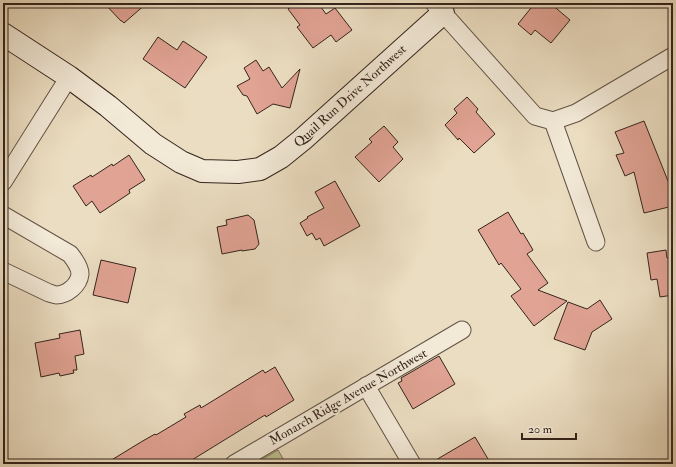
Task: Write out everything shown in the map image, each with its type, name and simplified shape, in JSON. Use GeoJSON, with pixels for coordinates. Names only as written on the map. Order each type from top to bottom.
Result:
{"type":"FeatureCollection","features":[{"type":"Feature","properties":{"kind":"street","name":"Quail Run Drive Northwest"},"geometry":{"type":"LineString","coordinates":[[3,34],[69,77],[108,106],[153,144],[181,162],[202,171],[238,172],[260,169],[281,157],[302,140],[438,8],[535,116],[553,120]]}},
{"type":"Feature","properties":{"kind":"street"},"geometry":{"type":"LineString","coordinates":[[596,242],[553,120],[576,113],[673,56]]}},
{"type":"Feature","properties":{"kind":"street"},"geometry":{"type":"LineString","coordinates":[[3,182],[69,77]]}},
{"type":"Feature","properties":{"kind":"street"},"geometry":{"type":"LineString","coordinates":[[3,215],[70,254],[80,272],[78,282],[72,289],[55,295],[3,271]]}},
{"type":"Feature","properties":{"kind":"street","name":"Monarch Ridge Avenue Northwest"},"geometry":{"type":"LineString","coordinates":[[234,464],[462,330]]}},
{"type":"Feature","properties":{"kind":"street"},"geometry":{"type":"LineString","coordinates":[[366,386],[412,464]]}},
{"type":"Feature","properties":{"kind":"green space"},"geometry":{"type":"Polygon","coordinates":[[[278,450],[286,464],[254,464],[278,450]]]}},
{"type":"Feature","properties":{"kind":"building"},"geometry":{"type":"Polygon","coordinates":[[[104,3],[147,3],[124,23],[104,3]]]}},
{"type":"Feature","properties":{"kind":"building"},"geometry":{"type":"Polygon","coordinates":[[[296,3],[318,3],[326,14],[335,8],[352,30],[336,42],[331,35],[313,48],[297,27],[300,25],[288,9],[296,3]]]}},
{"type":"Feature","properties":{"kind":"building"},"geometry":{"type":"Polygon","coordinates":[[[535,3],[550,3],[570,20],[551,43],[535,30],[531,35],[518,24],[535,3]]]}},
{"type":"Feature","properties":{"kind":"building"},"geometry":{"type":"Polygon","coordinates":[[[158,37],[177,50],[183,41],[207,57],[185,88],[143,59],[158,37]]]}},
{"type":"Feature","properties":{"kind":"building"},"geometry":{"type":"Polygon","coordinates":[[[256,60],[263,71],[269,67],[282,88],[300,69],[290,108],[273,104],[257,114],[247,96],[243,95],[237,86],[250,79],[244,68],[256,60]]]}},
{"type":"Feature","properties":{"kind":"building"},"geometry":{"type":"Polygon","coordinates":[[[467,97],[478,109],[476,112],[495,134],[474,153],[459,138],[458,140],[445,125],[457,113],[454,109],[467,97]]]}},
{"type":"Feature","properties":{"kind":"building"},"geometry":{"type":"Polygon","coordinates":[[[644,121],[668,181],[673,180],[673,206],[644,213],[634,172],[625,176],[616,155],[624,153],[615,132],[644,121]]]}},
{"type":"Feature","properties":{"kind":"building"},"geometry":{"type":"Polygon","coordinates":[[[384,126],[398,142],[393,147],[403,159],[379,182],[355,157],[372,142],[369,139],[384,126]]]}},
{"type":"Feature","properties":{"kind":"building"},"geometry":{"type":"Polygon","coordinates":[[[129,155],[145,180],[129,190],[130,193],[100,213],[92,201],[86,206],[73,186],[91,175],[92,177],[112,164],[113,166],[129,155]]]}},
{"type":"Feature","properties":{"kind":"building"},"geometry":{"type":"Polygon","coordinates":[[[335,181],[360,226],[324,246],[320,238],[316,240],[312,233],[307,236],[300,223],[308,218],[307,217],[324,208],[315,192],[335,181]]]}},
{"type":"Feature","properties":{"kind":"building"},"geometry":{"type":"Polygon","coordinates":[[[508,212],[521,234],[523,233],[533,250],[527,254],[548,283],[538,290],[567,301],[534,326],[511,296],[521,289],[501,263],[499,265],[478,230],[508,212]]]}},
{"type":"Feature","properties":{"kind":"building"},"geometry":{"type":"Polygon","coordinates":[[[248,215],[254,220],[259,244],[255,249],[222,254],[217,227],[227,225],[226,220],[248,215]]]}},
{"type":"Feature","properties":{"kind":"building"},"geometry":{"type":"Polygon","coordinates":[[[666,250],[667,258],[673,257],[673,295],[660,297],[657,279],[651,280],[647,253],[666,250]]]}},
{"type":"Feature","properties":{"kind":"building"},"geometry":{"type":"Polygon","coordinates":[[[101,260],[136,268],[128,303],[93,295],[101,260]]]}},
{"type":"Feature","properties":{"kind":"building"},"geometry":{"type":"Polygon","coordinates":[[[600,300],[612,319],[592,332],[585,350],[554,339],[568,302],[587,309],[600,300]]]}},
{"type":"Feature","properties":{"kind":"building"},"geometry":{"type":"Polygon","coordinates":[[[80,330],[84,354],[75,356],[77,370],[73,370],[74,373],[60,376],[59,373],[41,377],[35,343],[60,338],[59,334],[80,330]]]}},
{"type":"Feature","properties":{"kind":"building"},"geometry":{"type":"Polygon","coordinates":[[[439,356],[455,384],[413,409],[398,383],[402,381],[401,378],[439,356]]]}},
{"type":"Feature","properties":{"kind":"building"},"geometry":{"type":"Polygon","coordinates":[[[275,367],[294,400],[266,417],[265,415],[185,464],[105,464],[186,417],[184,414],[200,405],[201,408],[263,370],[265,373],[275,367]]]}},
{"type":"Feature","properties":{"kind":"building"},"geometry":{"type":"Polygon","coordinates":[[[475,437],[491,464],[429,464],[475,437]]]}}]}
